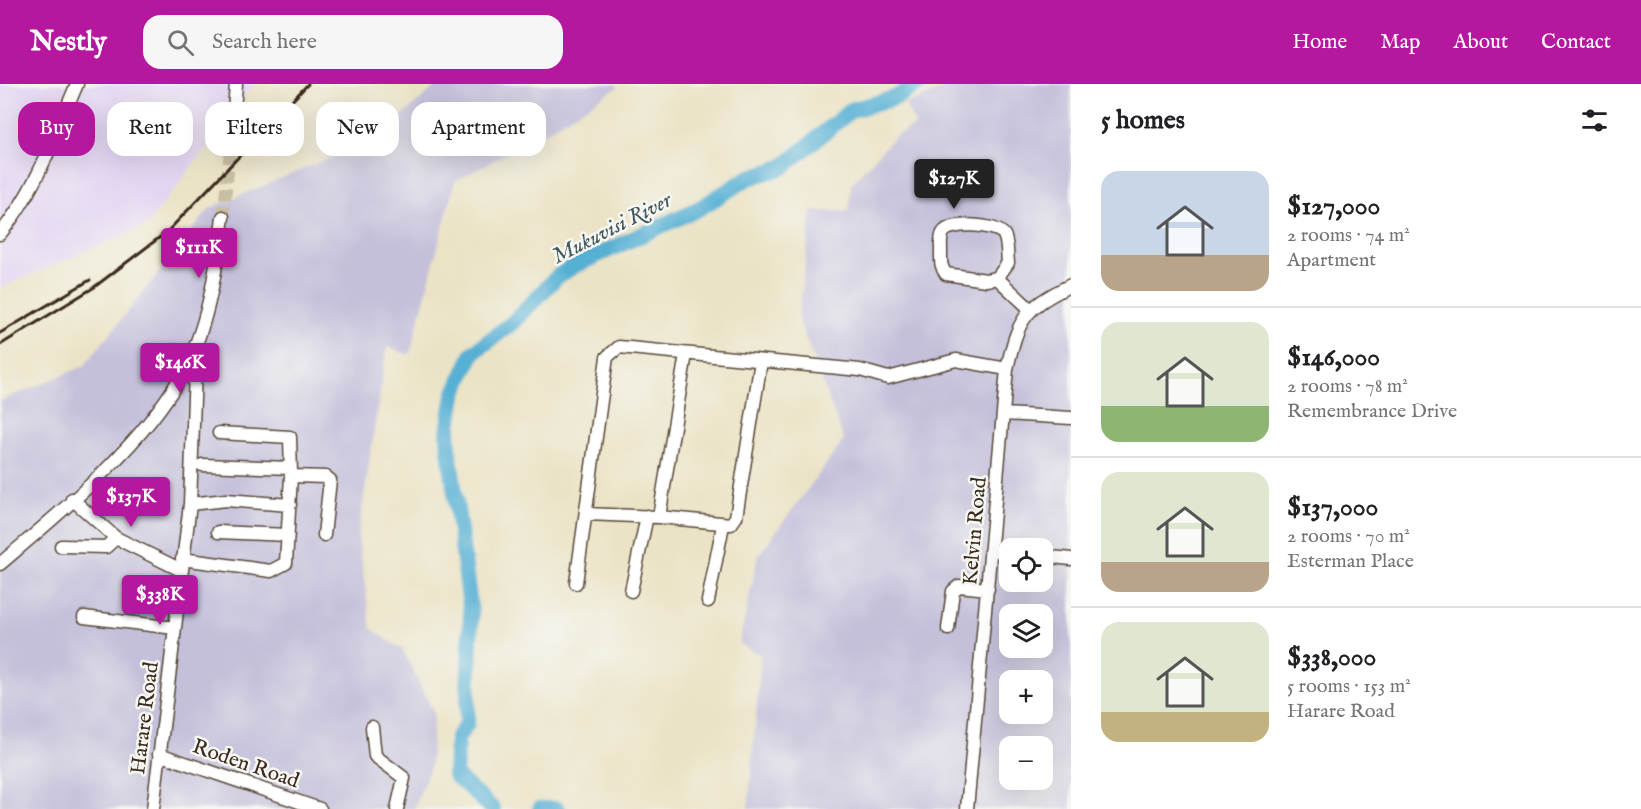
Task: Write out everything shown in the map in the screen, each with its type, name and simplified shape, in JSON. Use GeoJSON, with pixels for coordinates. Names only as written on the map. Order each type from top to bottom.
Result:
{"type":"FeatureCollection","features":[{"type":"Feature","properties":{"kind":"street"},"geometry":{"type":"LineString","coordinates":[[0,234],[22,208],[48,159],[77,84]]}},
{"type":"Feature","properties":{"kind":"street"},"geometry":{"type":"LineString","coordinates":[[235,102],[236,84]]}},
{"type":"Feature","properties":{"kind":"street"},"geometry":{"type":"LineString","coordinates":[[0,564],[114,460],[159,410],[182,375],[196,345],[215,277],[223,218]]}},
{"type":"Feature","properties":{"kind":"street"},"geometry":{"type":"LineString","coordinates":[[955,225],[992,227],[1001,232],[1005,238],[1008,264],[997,278],[986,280],[946,274],[940,264],[941,236],[944,231],[955,225]]}},
{"type":"Feature","properties":{"kind":"street"},"geometry":{"type":"LineString","coordinates":[[997,278],[1030,309],[1071,285]]}},
{"type":"Feature","properties":{"kind":"street","name":"Kelvin Road"},"geometry":{"type":"LineString","coordinates":[[967,809],[1007,369],[1020,323],[1030,309]]}},
{"type":"Feature","properties":{"kind":"street","name":"Harare Road"},"geometry":{"type":"LineString","coordinates":[[153,809],[190,504],[196,345]]}},
{"type":"Feature","properties":{"kind":"street"},"geometry":{"type":"LineString","coordinates":[[576,583],[607,357],[619,347],[860,370],[888,378],[956,360],[1007,369]]}},
{"type":"Feature","properties":{"kind":"street"},"geometry":{"type":"LineString","coordinates":[[631,591],[653,517],[686,354]]}},
{"type":"Feature","properties":{"kind":"street"},"geometry":{"type":"LineString","coordinates":[[586,514],[732,524],[736,517],[761,360]]}},
{"type":"Feature","properties":{"kind":"street"},"geometry":{"type":"LineString","coordinates":[[1003,414],[1071,418]]}},
{"type":"Feature","properties":{"kind":"street"},"geometry":{"type":"LineString","coordinates":[[72,499],[116,538],[182,565],[271,571],[286,563],[291,439],[287,435],[219,433]]}},
{"type":"Feature","properties":{"kind":"street"},"geometry":{"type":"LineString","coordinates":[[202,465],[326,477],[330,480],[324,535]]}},
{"type":"Feature","properties":{"kind":"street"},"geometry":{"type":"LineString","coordinates":[[190,504],[226,500],[290,505]]}},
{"type":"Feature","properties":{"kind":"street"},"geometry":{"type":"LineString","coordinates":[[708,601],[723,525]]}},
{"type":"Feature","properties":{"kind":"street"},"geometry":{"type":"LineString","coordinates":[[218,532],[288,536]]}},
{"type":"Feature","properties":{"kind":"street"},"geometry":{"type":"LineString","coordinates":[[61,546],[106,547],[116,538]]}},
{"type":"Feature","properties":{"kind":"street"},"geometry":{"type":"LineString","coordinates":[[992,550],[999,551]]}},
{"type":"Feature","properties":{"kind":"street"},"geometry":{"type":"LineString","coordinates":[[1053,557],[1071,559]]}},
{"type":"Feature","properties":{"kind":"street"},"geometry":{"type":"LineString","coordinates":[[948,629],[953,591],[959,586],[988,589]]}},
{"type":"Feature","properties":{"kind":"street"},"geometry":{"type":"LineString","coordinates":[[84,617],[175,628]]}},
{"type":"Feature","properties":{"kind":"street"},"geometry":{"type":"LineString","coordinates":[[372,727],[375,756],[404,778],[397,809]]}},
{"type":"Feature","properties":{"kind":"street","name":"Roden Road"},"geometry":{"type":"LineString","coordinates":[[159,754],[320,809]]}},
{"type":"Feature","properties":{"kind":"shaded area"},"geometry":{"type":"Polygon","coordinates":[[[0,84],[254,84],[240,102],[205,102],[205,149],[147,225],[0,288],[0,84]]]}},
{"type":"Feature","properties":{"kind":"shaded area"},"geometry":{"type":"Polygon","coordinates":[[[438,84],[615,84],[618,87],[546,132],[546,102],[418,102],[438,84]]]}},
{"type":"Feature","properties":{"kind":"shaded area"},"geometry":{"type":"Polygon","coordinates":[[[955,84],[1071,84],[1071,809],[748,809],[761,655],[739,644],[758,556],[844,440],[798,318],[812,211],[849,211],[851,184],[895,136],[915,125],[905,104],[955,84]]]}},
{"type":"Feature","properties":{"kind":"shaded area"},"geometry":{"type":"Polygon","coordinates":[[[411,108],[411,156],[502,156],[455,181],[410,355],[387,347],[358,536],[371,628],[403,650],[434,713],[430,767],[414,809],[0,809],[0,401],[84,366],[210,208],[334,156],[399,156],[399,119],[411,108]]]}},
{"type":"Feature","properties":{"kind":"waterway","name":"Mukuvisi River"},"geometry":{"type":"LineString","coordinates":[[493,809],[455,775],[457,738],[467,724],[471,613],[448,432],[454,395],[473,353],[512,323],[558,276],[576,265],[700,208],[748,178],[783,167],[851,110],[895,98],[918,84]]}},
{"type":"Feature","properties":{"kind":"waterway","name":"Mukuvisi River"},"geometry":{"type":"LineString","coordinates":[[540,809],[557,809]]}},
{"type":"Feature","properties":{"kind":"tunnel"},"geometry":{"type":"LineString","coordinates":[[223,217],[230,156]]}},
{"type":"Feature","properties":{"kind":"railway"},"geometry":{"type":"LineString","coordinates":[[0,345],[93,288],[168,231],[308,84]]}},
{"type":"Feature","properties":{"kind":"railway"},"geometry":{"type":"LineString","coordinates":[[0,333],[90,280]]}}]}
